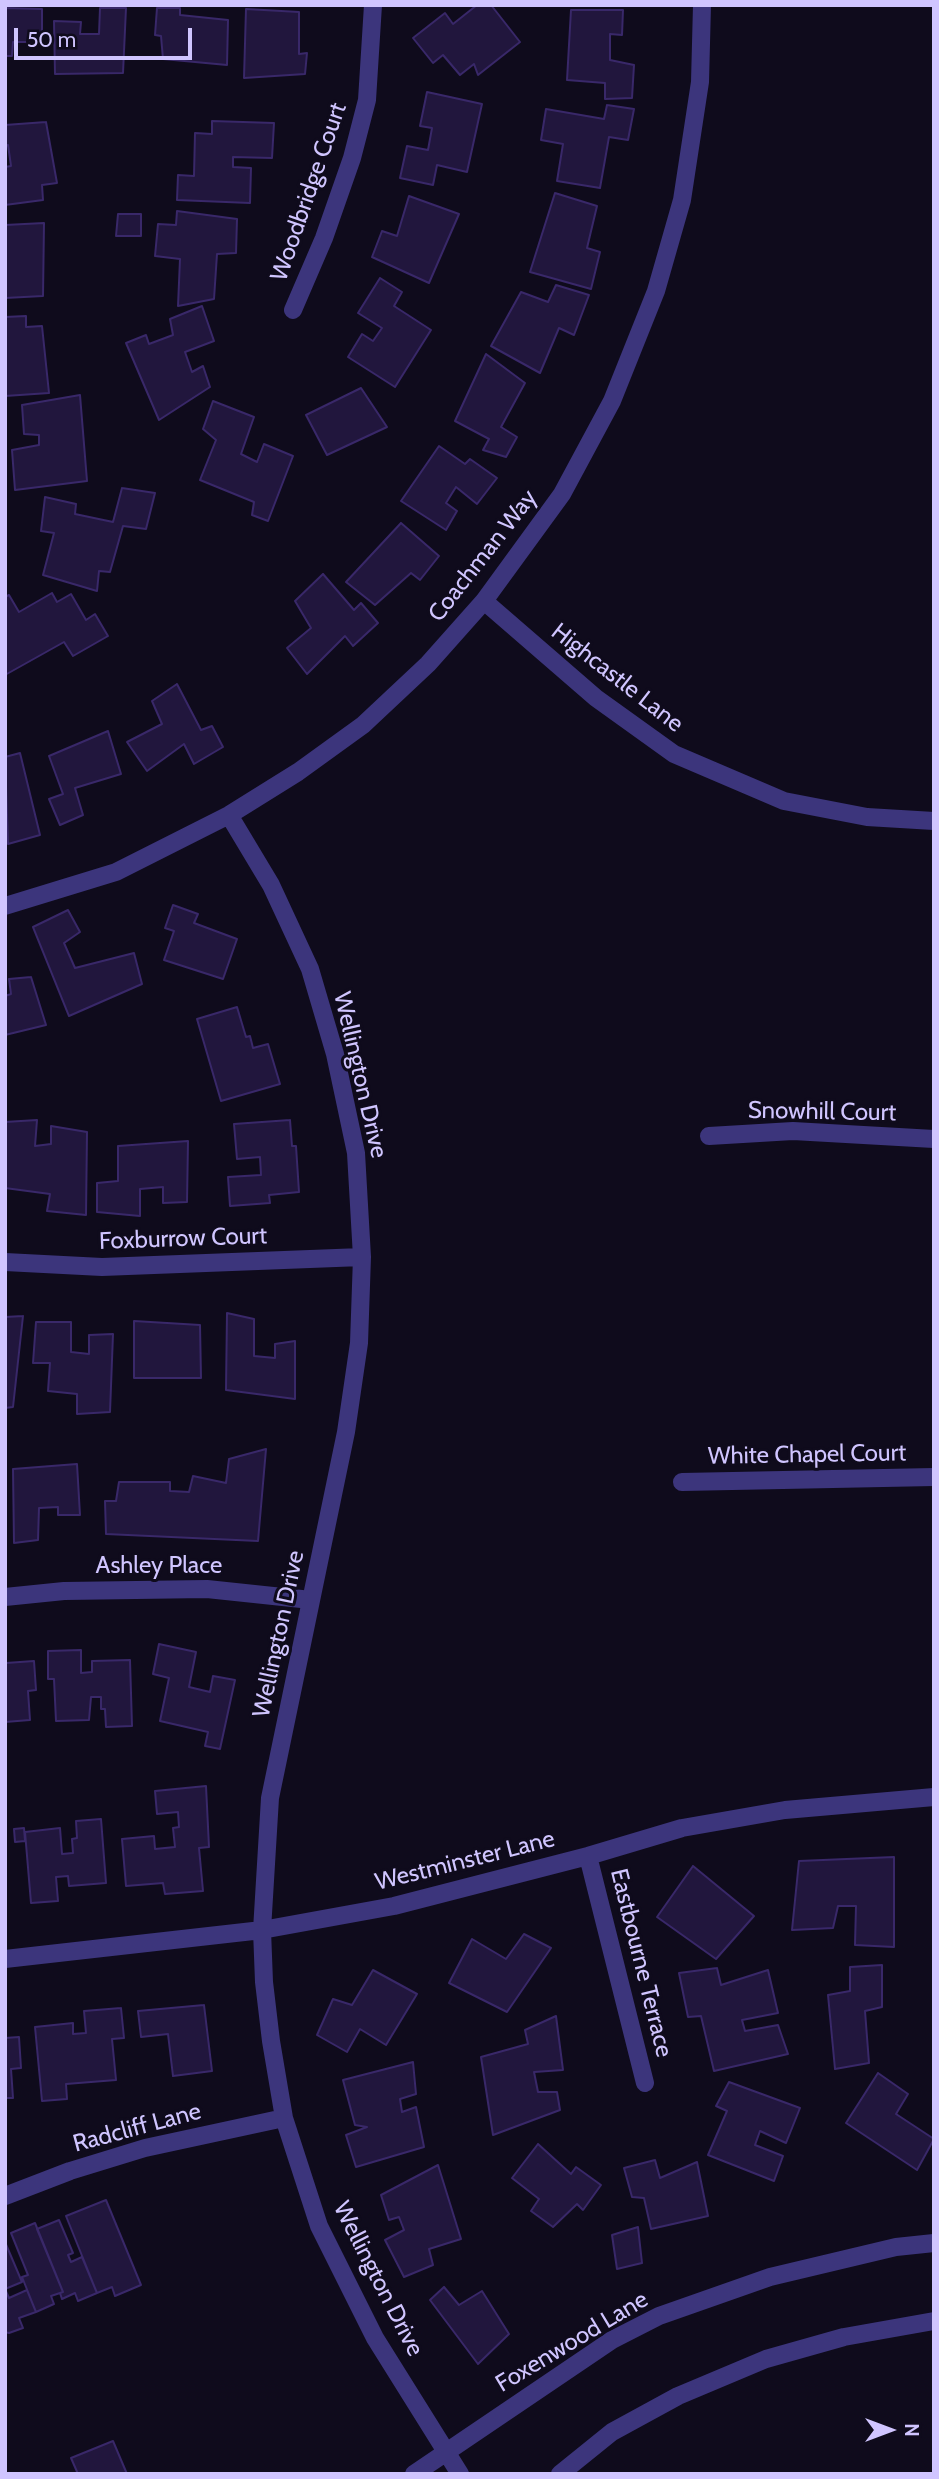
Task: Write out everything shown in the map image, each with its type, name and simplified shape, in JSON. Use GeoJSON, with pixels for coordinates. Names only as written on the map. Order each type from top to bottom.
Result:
{"type":"FeatureCollection","features":[{"type":"Feature","properties":{"kind":"street","name":"Woodbridge Court"},"geometry":{"type":"LineString","coordinates":[[293,310],[324,238],[352,158],[367,100],[373,5]]}},
{"type":"Feature","properties":{"kind":"street","name":"Coachman Way"},"geometry":{"type":"LineString","coordinates":[[5,906],[116,872],[229,815],[298,772],[363,725],[428,664],[484,601],[562,495],[612,401],[656,291],[686,174],[700,82],[702,5]]}},
{"type":"Feature","properties":{"kind":"street","name":"Highcastle Lane"},"geometry":{"type":"LineString","coordinates":[[484,601],[596,698],[674,754],[784,801],[867,817],[934,821]]}},
{"type":"Feature","properties":{"kind":"street","name":"Wellington Drive"},"geometry":{"type":"LineString","coordinates":[[229,815],[271,885],[310,969],[335,1054],[355,1153],[362,1257],[359,1343],[348,1419],[270,1798],[262,1930],[264,1982],[284,2118],[319,2226],[375,2338],[460,2474]]}},
{"type":"Feature","properties":{"kind":"street","name":"Snowhill Court"},"geometry":{"type":"LineString","coordinates":[[709,1136],[793,1131],[934,1139]]}},
{"type":"Feature","properties":{"kind":"street","name":"Foxburrow Court"},"geometry":{"type":"LineString","coordinates":[[5,1262],[102,1268],[362,1257]]}},
{"type":"Feature","properties":{"kind":"street","name":"White Chapel Court"},"geometry":{"type":"LineString","coordinates":[[682,1482],[934,1477]]}},
{"type":"Feature","properties":{"kind":"street","name":"Ashley Place"},"geometry":{"type":"LineString","coordinates":[[5,1597],[64,1591],[207,1589],[311,1600]]}},
{"type":"Feature","properties":{"kind":"street","name":"Westminster Lane"},"geometry":{"type":"LineString","coordinates":[[5,1959],[262,1930],[394,1906],[588,1856],[682,1828],[785,1810],[934,1797]]}},
{"type":"Feature","properties":{"kind":"street","name":"Eastbourne Terrace"},"geometry":{"type":"LineString","coordinates":[[588,1856],[646,2083]]}},
{"type":"Feature","properties":{"kind":"street","name":"Radcliff Lane"},"geometry":{"type":"LineString","coordinates":[[5,2196],[70,2171],[145,2148],[284,2118]]}},
{"type":"Feature","properties":{"kind":"street","name":"Foxenwood Lane"},"geometry":{"type":"LineString","coordinates":[[414,2474],[612,2340],[659,2316],[770,2277],[896,2247],[934,2243]]}},
{"type":"Feature","properties":{"kind":"street"},"geometry":{"type":"LineString","coordinates":[[560,2474],[612,2432],[678,2396],[766,2359],[844,2337],[934,2321]]}},
{"type":"Feature","properties":{"kind":"building"},"geometry":{"type":"Polygon","coordinates":[[[477,5],[491,5],[520,42],[478,75],[474,64],[460,75],[443,55],[433,63],[413,38],[445,13],[453,24],[477,5]]]}},
{"type":"Feature","properties":{"kind":"building"},"geometry":{"type":"Polygon","coordinates":[[[5,8],[42,9],[42,42],[13,42],[12,56],[5,56],[5,8]]]}},
{"type":"Feature","properties":{"kind":"building"},"geometry":{"type":"Polygon","coordinates":[[[100,8],[126,8],[123,73],[55,74],[54,21],[81,22],[80,34],[99,34],[100,8]]]}},
{"type":"Feature","properties":{"kind":"building"},"geometry":{"type":"Polygon","coordinates":[[[157,8],[180,8],[180,15],[228,20],[227,65],[163,59],[161,36],[155,35],[157,8]]]}},
{"type":"Feature","properties":{"kind":"building"},"geometry":{"type":"Polygon","coordinates":[[[246,9],[299,12],[299,54],[307,53],[305,74],[244,78],[246,9]]]}},
{"type":"Feature","properties":{"kind":"building"},"geometry":{"type":"Polygon","coordinates":[[[571,10],[623,10],[622,35],[610,34],[610,60],[634,65],[632,98],[605,99],[605,83],[567,80],[571,10]]]}},
{"type":"Feature","properties":{"kind":"building"},"geometry":{"type":"Polygon","coordinates":[[[427,92],[482,104],[467,172],[437,165],[433,185],[400,178],[407,146],[428,150],[432,128],[420,126],[427,92]]]}},
{"type":"Feature","properties":{"kind":"building"},"geometry":{"type":"Polygon","coordinates":[[[607,105],[634,109],[628,140],[609,137],[600,188],[557,181],[563,144],[541,140],[546,109],[604,119],[607,105]]]}},
{"type":"Feature","properties":{"kind":"building"},"geometry":{"type":"Polygon","coordinates":[[[212,121],[274,123],[272,158],[233,157],[233,167],[251,168],[250,203],[177,200],[178,175],[194,176],[195,133],[212,134],[212,121]]]}},
{"type":"Feature","properties":{"kind":"building"},"geometry":{"type":"Polygon","coordinates":[[[46,122],[57,183],[42,185],[43,200],[5,205],[5,167],[11,166],[8,145],[5,146],[5,125],[46,122]]]}},
{"type":"Feature","properties":{"kind":"building"},"geometry":{"type":"Polygon","coordinates":[[[555,193],[597,206],[587,248],[600,252],[591,289],[530,272],[555,193]]]}},
{"type":"Feature","properties":{"kind":"building"},"geometry":{"type":"Polygon","coordinates":[[[409,196],[459,214],[429,283],[372,257],[382,231],[397,236],[409,196]]]}},
{"type":"Feature","properties":{"kind":"building"},"geometry":{"type":"Polygon","coordinates":[[[177,211],[237,219],[236,253],[217,254],[214,299],[178,306],[180,259],[155,256],[158,224],[176,225],[177,211]]]}},
{"type":"Feature","properties":{"kind":"building"},"geometry":{"type":"Polygon","coordinates":[[[118,214],[141,214],[141,236],[116,236],[118,214]]]}},
{"type":"Feature","properties":{"kind":"building"},"geometry":{"type":"Polygon","coordinates":[[[44,223],[43,296],[5,298],[5,225],[44,223]]]}},
{"type":"Feature","properties":{"kind":"building"},"geometry":{"type":"Polygon","coordinates":[[[380,278],[402,292],[394,306],[431,330],[395,387],[348,357],[362,334],[373,341],[382,328],[358,313],[380,278]]]}},
{"type":"Feature","properties":{"kind":"building"},"geometry":{"type":"Polygon","coordinates":[[[556,285],[589,295],[574,335],[559,328],[540,373],[491,346],[521,292],[548,302],[556,285]]]}},
{"type":"Feature","properties":{"kind":"building"},"geometry":{"type":"Polygon","coordinates":[[[202,306],[214,341],[185,352],[192,372],[203,366],[210,387],[159,420],[126,343],[146,335],[149,344],[173,335],[170,319],[202,306]]]}},
{"type":"Feature","properties":{"kind":"building"},"geometry":{"type":"Polygon","coordinates":[[[26,316],[26,327],[42,326],[49,393],[5,396],[5,317],[26,316]]]}},
{"type":"Feature","properties":{"kind":"building"},"geometry":{"type":"Polygon","coordinates":[[[486,354],[525,383],[501,427],[517,437],[506,457],[483,450],[489,439],[455,421],[486,354]]]}},
{"type":"Feature","properties":{"kind":"building"},"geometry":{"type":"Polygon","coordinates":[[[361,388],[387,427],[327,455],[306,415],[361,388]]]}},
{"type":"Feature","properties":{"kind":"building"},"geometry":{"type":"Polygon","coordinates":[[[80,395],[87,481],[15,490],[12,450],[39,445],[39,435],[24,434],[22,405],[80,395]]]}},
{"type":"Feature","properties":{"kind":"building"},"geometry":{"type":"Polygon","coordinates":[[[213,401],[254,417],[241,454],[257,462],[264,444],[293,456],[268,521],[252,515],[254,502],[200,480],[216,440],[203,429],[213,401]]]}},
{"type":"Feature","properties":{"kind":"building"},"geometry":{"type":"Polygon","coordinates":[[[439,446],[465,464],[470,459],[497,478],[477,504],[456,487],[446,503],[457,511],[446,530],[401,501],[439,446]]]}},
{"type":"Feature","properties":{"kind":"building"},"geometry":{"type":"Polygon","coordinates":[[[122,488],[155,493],[146,529],[123,526],[110,572],[99,571],[97,591],[43,575],[54,533],[41,531],[45,497],[76,504],[75,514],[113,522],[122,488]]]}},
{"type":"Feature","properties":{"kind":"building"},"geometry":{"type":"Polygon","coordinates":[[[401,523],[439,556],[420,580],[411,573],[375,605],[346,582],[401,523]]]}},
{"type":"Feature","properties":{"kind":"building"},"geometry":{"type":"Polygon","coordinates":[[[323,574],[354,610],[361,603],[378,623],[353,646],[345,636],[307,674],[287,648],[311,628],[295,601],[323,574]]]}},
{"type":"Feature","properties":{"kind":"building"},"geometry":{"type":"Polygon","coordinates":[[[52,593],[57,602],[71,594],[86,620],[95,614],[108,636],[73,656],[64,642],[5,675],[5,597],[9,595],[19,612],[52,593]]]}},
{"type":"Feature","properties":{"kind":"building"},"geometry":{"type":"Polygon","coordinates":[[[177,684],[201,730],[212,726],[223,747],[194,764],[184,744],[147,771],[127,742],[162,724],[152,701],[177,684]]]}},
{"type":"Feature","properties":{"kind":"building"},"geometry":{"type":"Polygon","coordinates":[[[108,731],[121,774],[75,788],[83,815],[60,825],[49,799],[63,794],[49,756],[108,731]]]}},
{"type":"Feature","properties":{"kind":"building"},"geometry":{"type":"Polygon","coordinates":[[[20,753],[40,835],[8,844],[5,757],[20,753]]]}},
{"type":"Feature","properties":{"kind":"building"},"geometry":{"type":"Polygon","coordinates":[[[173,905],[198,914],[194,923],[237,939],[223,979],[164,960],[174,931],[165,928],[173,905]]]}},
{"type":"Feature","properties":{"kind":"building"},"geometry":{"type":"Polygon","coordinates":[[[68,910],[80,932],[64,943],[75,968],[134,953],[142,984],[69,1016],[33,927],[68,910]]]}},
{"type":"Feature","properties":{"kind":"building"},"geometry":{"type":"Polygon","coordinates":[[[31,977],[46,1025],[5,1035],[5,996],[11,994],[9,979],[31,977]]]}},
{"type":"Feature","properties":{"kind":"building"},"geometry":{"type":"Polygon","coordinates":[[[237,1007],[246,1037],[250,1036],[253,1048],[268,1044],[280,1084],[221,1101],[197,1019],[237,1007]]]}},
{"type":"Feature","properties":{"kind":"building"},"geometry":{"type":"Polygon","coordinates":[[[37,1120],[35,1146],[51,1144],[51,1126],[87,1132],[86,1215],[47,1211],[50,1194],[5,1188],[5,1122],[37,1120]]]}},
{"type":"Feature","properties":{"kind":"building"},"geometry":{"type":"Polygon","coordinates":[[[290,1120],[292,1146],[296,1146],[299,1192],[269,1195],[270,1203],[230,1206],[228,1177],[261,1175],[260,1157],[237,1159],[234,1124],[290,1120]]]}},
{"type":"Feature","properties":{"kind":"building"},"geometry":{"type":"Polygon","coordinates":[[[188,1141],[187,1202],[163,1203],[163,1187],[140,1189],[140,1216],[97,1212],[97,1183],[118,1181],[118,1146],[188,1141]]]}},
{"type":"Feature","properties":{"kind":"building"},"geometry":{"type":"Polygon","coordinates":[[[227,1313],[254,1319],[254,1356],[275,1358],[275,1344],[295,1341],[295,1399],[226,1390],[227,1313]]]}},
{"type":"Feature","properties":{"kind":"building"},"geometry":{"type":"Polygon","coordinates":[[[23,1316],[13,1407],[5,1408],[5,1317],[23,1316]]]}},
{"type":"Feature","properties":{"kind":"building"},"geometry":{"type":"Polygon","coordinates":[[[134,1321],[200,1325],[201,1378],[134,1378],[134,1321]]]}},
{"type":"Feature","properties":{"kind":"building"},"geometry":{"type":"Polygon","coordinates":[[[36,1322],[71,1322],[71,1352],[89,1354],[89,1335],[113,1334],[110,1412],[77,1414],[77,1394],[48,1391],[50,1363],[33,1363],[36,1322]]]}},
{"type":"Feature","properties":{"kind":"building"},"geometry":{"type":"Polygon","coordinates":[[[266,1449],[258,1541],[106,1534],[105,1501],[116,1501],[119,1482],[170,1482],[170,1491],[189,1492],[193,1476],[226,1483],[229,1459],[266,1449]]]}},
{"type":"Feature","properties":{"kind":"building"},"geometry":{"type":"Polygon","coordinates":[[[77,1464],[80,1515],[58,1515],[58,1507],[39,1508],[38,1540],[14,1543],[13,1469],[77,1464]]]}},
{"type":"Feature","properties":{"kind":"building"},"geometry":{"type":"Polygon","coordinates":[[[159,1644],[196,1652],[189,1687],[210,1692],[213,1676],[235,1680],[220,1749],[205,1746],[208,1732],[160,1721],[169,1678],[153,1674],[159,1644]]]}},
{"type":"Feature","properties":{"kind":"building"},"geometry":{"type":"Polygon","coordinates":[[[81,1650],[81,1673],[92,1672],[92,1661],[130,1660],[132,1726],[106,1727],[101,1697],[91,1697],[89,1720],[56,1721],[54,1679],[48,1679],[48,1651],[81,1650]]]}},
{"type":"Feature","properties":{"kind":"building"},"geometry":{"type":"Polygon","coordinates":[[[34,1661],[36,1690],[28,1691],[30,1720],[5,1722],[6,1663],[34,1661]]]}},
{"type":"Feature","properties":{"kind":"building"},"geometry":{"type":"Polygon","coordinates":[[[206,1786],[209,1847],[199,1848],[203,1891],[165,1894],[163,1883],[126,1886],[122,1839],[154,1836],[155,1849],[175,1847],[173,1828],[179,1827],[178,1812],[157,1814],[155,1791],[206,1786]]]}},
{"type":"Feature","properties":{"kind":"building"},"geometry":{"type":"Polygon","coordinates":[[[101,1819],[106,1883],[69,1886],[68,1876],[56,1877],[58,1901],[31,1903],[25,1832],[60,1828],[62,1854],[73,1853],[72,1839],[77,1838],[76,1821],[101,1819]]]}},
{"type":"Feature","properties":{"kind":"building"},"geometry":{"type":"Polygon","coordinates":[[[24,1828],[25,1841],[15,1842],[14,1829],[24,1828]]]}},
{"type":"Feature","properties":{"kind":"building"},"geometry":{"type":"Polygon","coordinates":[[[894,1857],[894,1947],[855,1945],[856,1906],[838,1906],[833,1928],[792,1930],[799,1861],[894,1857]]]}},
{"type":"Feature","properties":{"kind":"building"},"geometry":{"type":"Polygon","coordinates":[[[693,1866],[754,1916],[716,1959],[657,1917],[693,1866]]]}},
{"type":"Feature","properties":{"kind":"building"},"geometry":{"type":"Polygon","coordinates":[[[524,1934],[551,1948],[507,2012],[449,1983],[472,1939],[506,1959],[524,1934]]]}},
{"type":"Feature","properties":{"kind":"building"},"geometry":{"type":"Polygon","coordinates":[[[882,1965],[882,2007],[865,2011],[869,2063],[835,2069],[828,1995],[850,1991],[850,1967],[882,1965]]]}},
{"type":"Feature","properties":{"kind":"building"},"geometry":{"type":"Polygon","coordinates":[[[717,1968],[721,1985],[768,1970],[778,2013],[742,2020],[745,2031],[778,2025],[788,2054],[714,2071],[701,2016],[688,2017],[679,1973],[717,1968]]]}},
{"type":"Feature","properties":{"kind":"building"},"geometry":{"type":"Polygon","coordinates":[[[373,1970],[417,1994],[386,2045],[360,2029],[347,2052],[317,2035],[333,1999],[352,2005],[373,1970]]]}},
{"type":"Feature","properties":{"kind":"building"},"geometry":{"type":"Polygon","coordinates":[[[204,2005],[212,2071],[173,2076],[168,2034],[141,2037],[138,2011],[204,2005]]]}},
{"type":"Feature","properties":{"kind":"building"},"geometry":{"type":"Polygon","coordinates":[[[121,2008],[124,2038],[112,2039],[116,2080],[66,2084],[67,2099],[42,2101],[35,2027],[73,2023],[73,2034],[86,2033],[84,2011],[121,2008]]]}},
{"type":"Feature","properties":{"kind":"building"},"geometry":{"type":"Polygon","coordinates":[[[556,2016],[563,2070],[534,2072],[538,2092],[557,2092],[560,2110],[493,2135],[481,2057],[528,2044],[525,2030],[556,2016]]]}},
{"type":"Feature","properties":{"kind":"building"},"geometry":{"type":"Polygon","coordinates":[[[19,2037],[21,2068],[11,2069],[13,2098],[5,2098],[5,2038],[19,2037]]]}},
{"type":"Feature","properties":{"kind":"building"},"geometry":{"type":"Polygon","coordinates":[[[413,2062],[416,2094],[400,2099],[402,2112],[416,2107],[424,2147],[356,2167],[346,2135],[367,2127],[355,2125],[343,2080],[413,2062]]]}},
{"type":"Feature","properties":{"kind":"building"},"geometry":{"type":"Polygon","coordinates":[[[878,2073],[908,2094],[896,2114],[934,2139],[917,2170],[846,2123],[878,2073]]]}},
{"type":"Feature","properties":{"kind":"building"},"geometry":{"type":"Polygon","coordinates":[[[729,2082],[800,2108],[786,2143],[760,2131],[755,2145],[783,2156],[774,2181],[708,2155],[727,2111],[716,2106],[729,2082]]]}},
{"type":"Feature","properties":{"kind":"building"},"geometry":{"type":"Polygon","coordinates":[[[538,2144],[571,2174],[576,2167],[601,2185],[583,2210],[577,2204],[553,2227],[531,2211],[539,2199],[512,2178],[538,2144]]]}},
{"type":"Feature","properties":{"kind":"building"},"geometry":{"type":"Polygon","coordinates":[[[655,2160],[660,2178],[697,2162],[708,2216],[651,2229],[644,2198],[632,2197],[624,2168],[655,2160]]]}},
{"type":"Feature","properties":{"kind":"building"},"geometry":{"type":"Polygon","coordinates":[[[438,2165],[461,2239],[429,2249],[433,2265],[404,2277],[385,2240],[404,2230],[399,2217],[389,2220],[381,2195],[438,2165]]]}},
{"type":"Feature","properties":{"kind":"building"},"geometry":{"type":"Polygon","coordinates":[[[106,2200],[141,2285],[115,2296],[112,2287],[97,2293],[66,2216],[106,2200]]]}},
{"type":"Feature","properties":{"kind":"building"},"geometry":{"type":"Polygon","coordinates":[[[59,2220],[73,2253],[68,2255],[71,2262],[82,2257],[97,2293],[78,2301],[75,2293],[62,2299],[60,2293],[63,2292],[37,2229],[59,2220]]]}},
{"type":"Feature","properties":{"kind":"building"},"geometry":{"type":"Polygon","coordinates":[[[35,2223],[63,2292],[51,2296],[54,2304],[36,2312],[22,2277],[28,2275],[11,2233],[35,2223]]]}},
{"type":"Feature","properties":{"kind":"building"},"geometry":{"type":"Polygon","coordinates":[[[638,2227],[642,2263],[617,2269],[612,2235],[638,2227]]]}},
{"type":"Feature","properties":{"kind":"building"},"geometry":{"type":"Polygon","coordinates":[[[5,2242],[22,2282],[5,2289],[5,2242]]]}},
{"type":"Feature","properties":{"kind":"building"},"geometry":{"type":"Polygon","coordinates":[[[444,2287],[459,2305],[482,2291],[509,2334],[478,2364],[430,2300],[444,2287]]]}},
{"type":"Feature","properties":{"kind":"building"},"geometry":{"type":"Polygon","coordinates":[[[5,2289],[9,2298],[27,2290],[36,2312],[19,2318],[23,2328],[9,2333],[5,2332],[5,2289]]]}},
{"type":"Feature","properties":{"kind":"building"},"geometry":{"type":"Polygon","coordinates":[[[113,2441],[127,2474],[78,2474],[71,2458],[113,2441]]]}}]}
